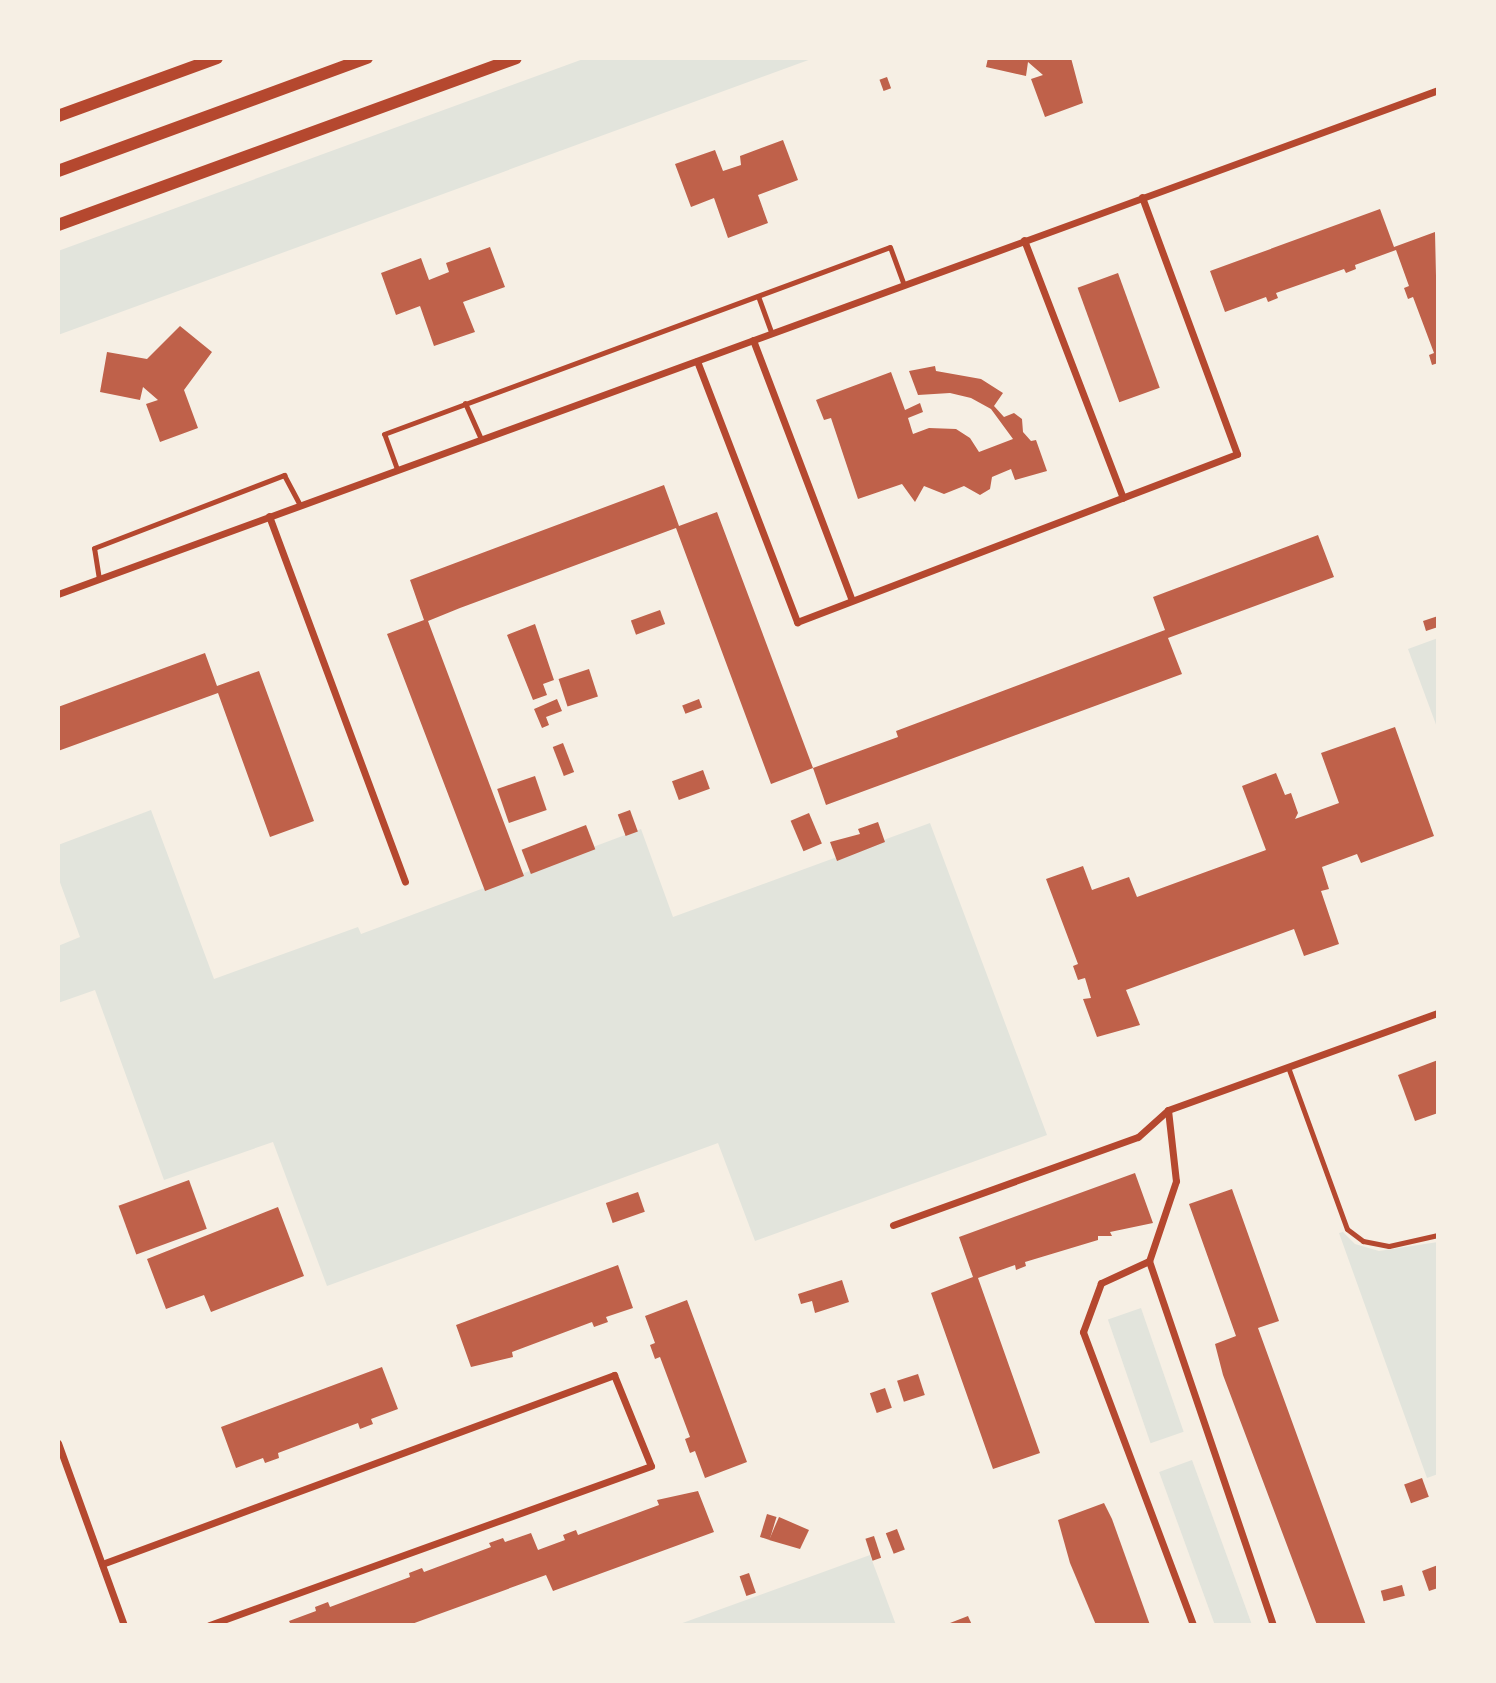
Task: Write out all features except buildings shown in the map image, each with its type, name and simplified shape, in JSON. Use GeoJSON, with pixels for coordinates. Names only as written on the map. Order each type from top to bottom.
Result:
{"type":"FeatureCollection","features":[{"type":"Feature","properties":{"kind":"street"},"geometry":{"type":"LineString","coordinates":[[58,116],[218,58]]}},
{"type":"Feature","properties":{"kind":"street"},"geometry":{"type":"LineString","coordinates":[[58,171],[367,58]]}},
{"type":"Feature","properties":{"kind":"street"},"geometry":{"type":"LineString","coordinates":[[58,225],[516,58]]}},
{"type":"Feature","properties":{"kind":"street"},"geometry":{"type":"LineString","coordinates":[[58,594],[1438,90]]}},
{"type":"Feature","properties":{"kind":"street"},"geometry":{"type":"LineString","coordinates":[[697,360],[797,622],[1237,454],[1142,197]]}},
{"type":"Feature","properties":{"kind":"street"},"geometry":{"type":"LineString","coordinates":[[1024,240],[1123,498]]}},
{"type":"Feature","properties":{"kind":"street"},"geometry":{"type":"LineString","coordinates":[[753,340],[852,600]]}},
{"type":"Feature","properties":{"kind":"street"},"geometry":{"type":"LineString","coordinates":[[269,516],[405,882]]}},
{"type":"Feature","properties":{"kind":"street"},"geometry":{"type":"LineString","coordinates":[[893,1225],[1138,1137],[1168,1110],[1438,1013]]}},
{"type":"Feature","properties":{"kind":"street"},"geometry":{"type":"LineString","coordinates":[[1168,1110],[1177,1181],[1149,1261],[1273,1625]]}},
{"type":"Feature","properties":{"kind":"street"},"geometry":{"type":"LineString","coordinates":[[1149,1261],[1101,1283],[1083,1332],[1193,1625]]}},
{"type":"Feature","properties":{"kind":"street"},"geometry":{"type":"LineString","coordinates":[[102,1564],[614,1375],[651,1466],[209,1625]]}},
{"type":"Feature","properties":{"kind":"street"},"geometry":{"type":"LineString","coordinates":[[58,1443],[124,1625]]}},
{"type":"Feature","properties":{"kind":"lane"},"geometry":{"type":"LineString","coordinates":[[397,470],[384,435],[890,247],[904,285]]}},
{"type":"Feature","properties":{"kind":"lane"},"geometry":{"type":"LineString","coordinates":[[758,296],[771,332]]}},
{"type":"Feature","properties":{"kind":"lane"},"geometry":{"type":"LineString","coordinates":[[465,403],[481,439]]}},
{"type":"Feature","properties":{"kind":"lane"},"geometry":{"type":"LineString","coordinates":[[99,579],[94,548],[284,475],[300,505]]}},
{"type":"Feature","properties":{"kind":"lane"},"geometry":{"type":"LineString","coordinates":[[1288,1067],[1347,1229],[1363,1241],[1389,1246],[1438,1236]]}},
{"type":"Feature","properties":{"kind":"shaded area"},"geometry":{"type":"Polygon","coordinates":[[[586,58],[814,58],[58,335],[58,251],[586,58]]]}},
{"type":"Feature","properties":{"kind":"shaded area"},"geometry":{"type":"Polygon","coordinates":[[[1438,638],[1438,730],[1408,649],[1438,638]]]}},
{"type":"Feature","properties":{"kind":"shaded area"},"geometry":{"type":"Polygon","coordinates":[[[151,810],[214,979],[358,927],[361,934],[641,829],[673,917],[930,823],[1047,1135],[755,1241],[718,1143],[327,1286],[273,1142],[164,1180],[95,990],[58,1003],[58,946],[80,937],[58,877],[58,845],[151,810]]]}},
{"type":"Feature","properties":{"kind":"shaded area"},"geometry":{"type":"Polygon","coordinates":[[[1343,1232],[1355,1244],[1379,1251],[1438,1242],[1438,1474],[1427,1478],[1339,1233],[1343,1232]]]}},
{"type":"Feature","properties":{"kind":"shaded area"},"geometry":{"type":"Polygon","coordinates":[[[1141,1308],[1184,1432],[1151,1443],[1108,1319],[1141,1308]]]}},
{"type":"Feature","properties":{"kind":"shaded area"},"geometry":{"type":"Polygon","coordinates":[[[1192,1460],[1252,1625],[1215,1625],[1159,1472],[1192,1460]]]}},
{"type":"Feature","properties":{"kind":"shaded area"},"geometry":{"type":"Polygon","coordinates":[[[870,1555],[896,1625],[677,1625],[870,1555]]]}}]}
